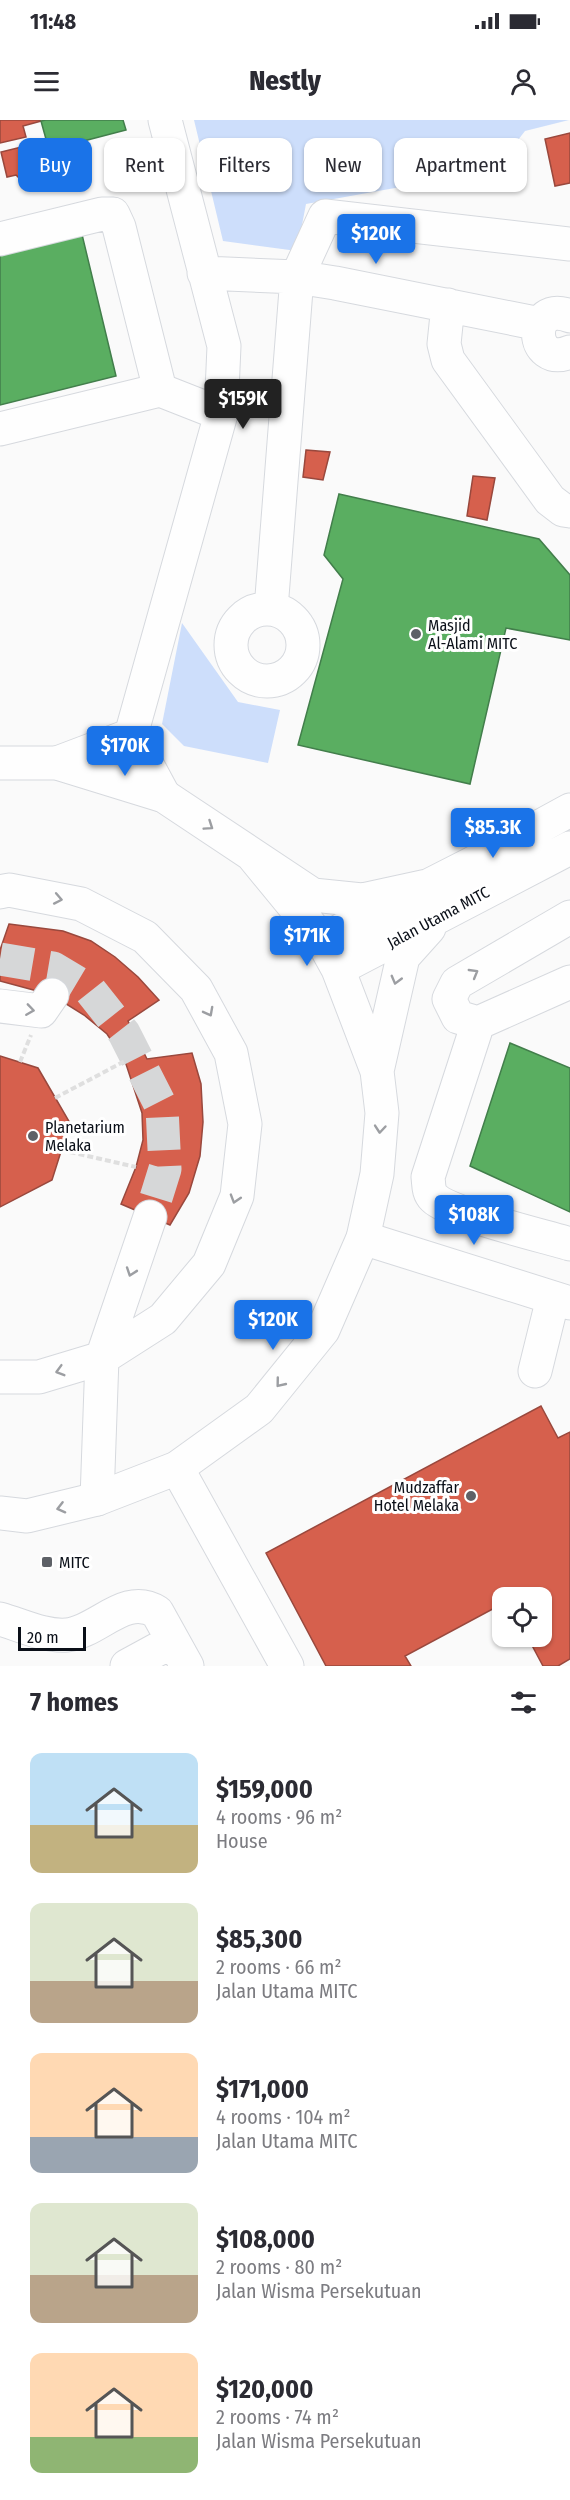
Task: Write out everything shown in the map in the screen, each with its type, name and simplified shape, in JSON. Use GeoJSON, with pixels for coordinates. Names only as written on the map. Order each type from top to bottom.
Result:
{"type":"FeatureCollection","features":[{"type":"Feature","properties":{"kind":"main road"},"geometry":{"type":"LineString","coordinates":[[164,796],[131,735],[221,414],[224,346],[165,120]]}},
{"type":"Feature","properties":{"kind":"main road"},"geometry":{"type":"LineString","coordinates":[[0,239],[102,214],[113,214],[119,227],[160,390]]}},
{"type":"Feature","properties":{"kind":"main road"},"geometry":{"type":"LineString","coordinates":[[271,609],[297,277],[325,216],[570,244]]}},
{"type":"Feature","properties":{"kind":"main road"},"geometry":{"type":"LineString","coordinates":[[204,273],[297,277],[448,305],[555,320]]}},
{"type":"Feature","properties":{"kind":"main road"},"geometry":{"type":"LineString","coordinates":[[448,305],[444,344],[448,360],[550,500],[563,510],[570,511]]}},
{"type":"Feature","properties":{"kind":"main road"},"geometry":{"type":"LineString","coordinates":[[555,320],[538,333],[539,342],[552,354],[570,353]]}},
{"type":"Feature","properties":{"kind":"main road"},"geometry":{"type":"LineString","coordinates":[[0,429],[160,390],[221,414]]}},
{"type":"Feature","properties":{"kind":"main road"},"geometry":{"type":"LineString","coordinates":[[57,763],[131,735]]}},
{"type":"Feature","properties":{"kind":"main road"},"geometry":{"type":"LineString","coordinates":[[0,763],[57,763],[164,796],[313,895],[362,900],[430,885]]}},
{"type":"Feature","properties":{"kind":"main road"},"geometry":{"type":"LineString","coordinates":[[322,940],[570,810]]}},
{"type":"Feature","properties":{"kind":"main road","name":"Jalan Utama MITC"},"geometry":{"type":"LineString","coordinates":[[338,969],[570,848]]}},
{"type":"Feature","properties":{"kind":"main road"},"geometry":{"type":"LineString","coordinates":[[0,1513],[27,1516],[97,1499],[177,1468],[259,1409],[322,1330],[363,1238],[377,1174],[382,1113],[376,1071],[338,969],[322,940],[253,856]]}},
{"type":"Feature","properties":{"kind":"main road"},"geometry":{"type":"LineString","coordinates":[[0,892],[9,890],[81,904],[145,938],[196,989],[231,1053],[245,1124],[237,1196],[209,1264],[163,1319],[102,1358],[39,1377],[0,1377]]}},
{"type":"Feature","properties":{"kind":"main road"},"geometry":{"type":"LineString","coordinates":[[376,1071],[403,957],[441,916]]}},
{"type":"Feature","properties":{"kind":"main road"},"geometry":{"type":"LineString","coordinates":[[570,917],[457,982],[449,999],[458,1017],[478,1023],[570,982]]}},
{"type":"Feature","properties":{"kind":"main road"},"geometry":{"type":"LineString","coordinates":[[0,1006],[41,1011],[52,995]]}},
{"type":"Feature","properties":{"kind":"main road"},"geometry":{"type":"LineString","coordinates":[[478,1023],[428,1177],[429,1191],[436,1200],[459,1211],[570,1244]]}},
{"type":"Feature","properties":{"kind":"main road"},"geometry":{"type":"LineString","coordinates":[[97,1499],[102,1358],[150,1217]]}},
{"type":"Feature","properties":{"kind":"main road"},"geometry":{"type":"LineString","coordinates":[[363,1238],[561,1301],[535,1371]]}},
{"type":"Feature","properties":{"kind":"main road"},"geometry":{"type":"LineString","coordinates":[[177,1468],[286,1666]]}},
{"type":"Feature","properties":{"kind":"main road"},"geometry":{"type":"LineString","coordinates":[[0,1619],[52,1635],[64,1635],[75,1634],[126,1608],[149,1607],[157,1612],[180,1654],[127,1666]]}},
{"type":"Feature","properties":{"kind":"path"},"geometry":{"type":"LineString","coordinates":[[55,1098],[125,1061]]}},
{"type":"Feature","properties":{"kind":"path"},"geometry":{"type":"LineString","coordinates":[[62,1150],[136,1167]]}},
{"type":"Feature","properties":{"kind":"shaded area"},"geometry":{"type":"Polygon","coordinates":[[[194,120],[569,120],[525,131],[520,138],[394,138],[394,188],[382,190],[382,138],[304,138],[304,192],[373,192],[306,204],[297,251],[223,241],[211,192],[292,192],[292,138],[198,138],[194,120]]]}},
{"type":"Feature","properties":{"kind":"shaded area"},"geometry":{"type":"Polygon","coordinates":[[[182,623],[238,702],[280,710],[268,763],[184,746],[162,724],[182,623]]]}},
{"type":"Feature","properties":{"kind":"building: Shops"},"geometry":{"type":"Polygon","coordinates":[[[0,120],[41,121],[23,126],[26,137],[0,143],[0,120]]]}},
{"type":"Feature","properties":{"kind":"building: Shops"},"geometry":{"type":"Polygon","coordinates":[[[570,133],[570,183],[555,186],[545,139],[570,133]]]}},
{"type":"Feature","properties":{"kind":"building: Shops"},"geometry":{"type":"Polygon","coordinates":[[[18,148],[18,177],[16,175],[7,177],[1,152],[18,148]]]}},
{"type":"Feature","properties":{"kind":"building: Shops"},"geometry":{"type":"Polygon","coordinates":[[[306,450],[330,452],[323,480],[303,477],[306,450]]]}},
{"type":"Feature","properties":{"kind":"building: Shops"},"geometry":{"type":"Polygon","coordinates":[[[473,476],[495,478],[487,520],[467,516],[473,476]]]}},
{"type":"Feature","properties":{"kind":"building: Shops"},"geometry":{"type":"Polygon","coordinates":[[[9,924],[63,931],[91,941],[115,957],[159,1000],[128,1021],[147,1059],[192,1053],[201,1084],[203,1122],[200,1156],[189,1193],[170,1225],[121,1204],[136,1167],[143,1140],[142,1113],[125,1061],[107,1034],[84,1015],[52,995],[0,981],[0,950],[9,924]]]}},
{"type":"Feature","properties":{"kind":"building: Shops","name":"Planetarium Melaka"},"geometry":{"type":"Polygon","coordinates":[[[0,1056],[38,1068],[70,1123],[52,1180],[0,1207],[0,1056]]]}},
{"type":"Feature","properties":{"kind":"building: Shops","name":"Mudzaffar Hotel Melaka"},"geometry":{"type":"Polygon","coordinates":[[[541,1406],[558,1438],[570,1432],[570,1659],[558,1666],[543,1666],[533,1647],[552,1647],[552,1587],[492,1587],[492,1609],[405,1656],[411,1666],[326,1666],[266,1553],[541,1406]]]}},
{"type":"Feature","properties":{"kind":"building: Public"},"geometry":{"type":"Polygon","coordinates":[[[123,120],[126,130],[92,139],[46,138],[41,121],[123,120]]]}},
{"type":"Feature","properties":{"kind":"building: Public"},"geometry":{"type":"Polygon","coordinates":[[[79,222],[116,376],[0,405],[0,241],[79,222]]]}},
{"type":"Feature","properties":{"kind":"building: Public","name":"Masjid Al-Alami MITC"},"geometry":{"type":"Polygon","coordinates":[[[339,494],[539,539],[570,575],[570,640],[506,628],[470,784],[298,745],[343,579],[324,555],[339,494]]]}},
{"type":"Feature","properties":{"kind":"building: Public"},"geometry":{"type":"Polygon","coordinates":[[[510,1043],[570,1068],[570,1212],[470,1166],[510,1043]]]}},
{"type":"Feature","properties":{"kind":"tunnel"},"geometry":{"type":"LineString","coordinates":[[0,959],[53,968],[90,990],[124,1033],[162,1108],[165,1169],[150,1217]]}},
{"type":"Feature","properties":{"kind":"place","name":"Masjid Al-Alami MITC"},"geometry":{"type":"Point","coordinates":[416,634]}},
{"type":"Feature","properties":{"kind":"place","name":"Planetarium Melaka"},"geometry":{"type":"Point","coordinates":[33,1136]}},
{"type":"Feature","properties":{"kind":"place","name":"Mudzaffar Hotel Melaka"},"geometry":{"type":"Point","coordinates":[471,1496]}},
{"type":"Feature","properties":{"kind":"place","name":"MITC"},"geometry":{"type":"Point","coordinates":[47,1562]}}]}
